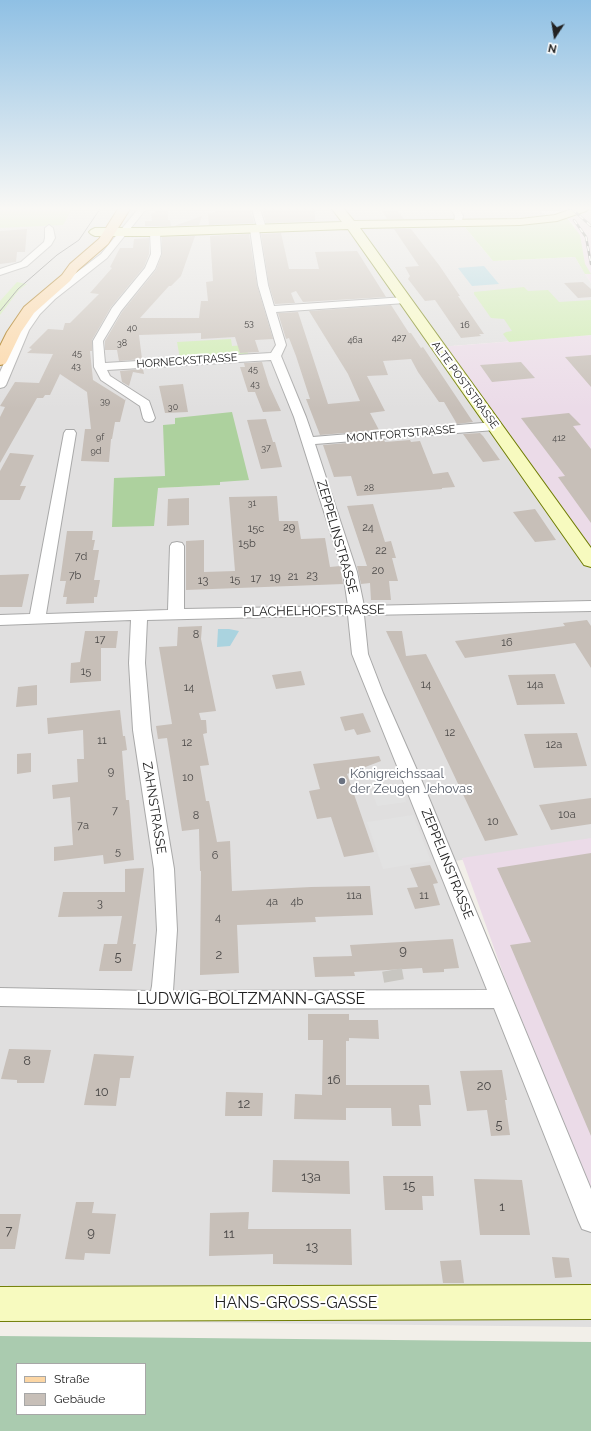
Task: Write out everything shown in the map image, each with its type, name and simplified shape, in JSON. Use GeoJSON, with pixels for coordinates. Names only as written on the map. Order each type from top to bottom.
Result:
{"type":"FeatureCollection","features":[{"type":"Feature","properties":{"kind":"main road"},"geometry":{"type":"LineString","coordinates":[[0,361],[14,332],[29,310],[68,276]]}},
{"type":"Feature","properties":{"kind":"street"},"geometry":{"type":"LineString","coordinates":[[0,385],[24,330],[36,312],[51,297],[78,276]]}},
{"type":"Feature","properties":{"kind":"street"},"geometry":{"type":"LineString","coordinates":[[144,276],[116,310],[98,341],[100,367],[105,378],[145,404],[148,418]]}},
{"type":"Feature","properties":{"kind":"street"},"geometry":{"type":"LineString","coordinates":[[262,276],[263,285],[281,345],[275,356]]}},
{"type":"Feature","properties":{"kind":"street","name":"ALTE POSTSTRASSE"},"geometry":{"type":"LineString","coordinates":[[388,276],[591,561]]}},
{"type":"Feature","properties":{"kind":"street"},"geometry":{"type":"LineString","coordinates":[[270,309],[405,300]]}},
{"type":"Feature","properties":{"kind":"street","name":"HORNECKSTRASSE"},"geometry":{"type":"LineString","coordinates":[[100,367],[275,356]]}},
{"type":"Feature","properties":{"kind":"street","name":"ZEPPELINSTRASSE"},"geometry":{"type":"LineString","coordinates":[[275,356],[300,417],[350,572],[356,601],[356,622],[360,654],[591,1220]]}},
{"type":"Feature","properties":{"kind":"street","name":"MONTFORTSTRASSE"},"geometry":{"type":"LineString","coordinates":[[308,441],[495,426]]}},
{"type":"Feature","properties":{"kind":"street"},"geometry":{"type":"LineString","coordinates":[[36,619],[70,433]]}},
{"type":"Feature","properties":{"kind":"street"},"geometry":{"type":"LineString","coordinates":[[176,614],[177,546]]}},
{"type":"Feature","properties":{"kind":"street","name":"PLACHELHOFSTRASSE"},"geometry":{"type":"LineString","coordinates":[[0,620],[176,614],[591,606]]}},
{"type":"Feature","properties":{"kind":"street","name":"ZAHNSTRASSE"},"geometry":{"type":"LineString","coordinates":[[139,616],[137,663],[142,730],[165,883],[167,930],[163,986],[160,1000]]}},
{"type":"Feature","properties":{"kind":"street","name":"LUDWIG-BOLTZMANN-GASSE"},"geometry":{"type":"LineString","coordinates":[[0,997],[160,1000],[502,999]]}},
{"type":"Feature","properties":{"kind":"street","name":"HANS-GROSS-GASSE"},"geometry":{"type":"LineString","coordinates":[[0,1304],[591,1302]]}},
{"type":"Feature","properties":{"kind":"shaded area"},"geometry":{"type":"Polygon","coordinates":[[[0,276],[587,276],[591,283],[591,335],[439,347],[591,561],[591,839],[455,861],[591,1215],[591,1327],[0,1320],[0,276]],[[175,418],[176,424],[165,476],[157,488],[219,485],[220,482],[175,418]]]}},
{"type":"Feature","properties":{"kind":"shaded area"},"geometry":{"type":"Polygon","coordinates":[[[587,276],[591,276],[591,283],[587,276]]]}},
{"type":"Feature","properties":{"kind":"shaded area"},"geometry":{"type":"Polygon","coordinates":[[[591,335],[591,561],[439,347],[591,335]]]}},
{"type":"Feature","properties":{"kind":"shaded area"},"geometry":{"type":"Polygon","coordinates":[[[402,790],[406,802],[377,806],[373,795],[402,790]]]}},
{"type":"Feature","properties":{"kind":"shaded area"},"geometry":{"type":"Polygon","coordinates":[[[413,815],[431,861],[383,869],[367,822],[413,815]]]}},
{"type":"Feature","properties":{"kind":"shaded area"},"geometry":{"type":"Polygon","coordinates":[[[591,838],[591,1191],[504,976],[462,858],[591,838]]]}},
{"type":"Feature","properties":{"kind":"green space"},"geometry":{"type":"Polygon","coordinates":[[[17,282],[27,284],[19,290],[0,315],[0,301],[17,282]]]}},
{"type":"Feature","properties":{"kind":"green space"},"geometry":{"type":"Polygon","coordinates":[[[524,287],[528,291],[548,290],[559,302],[591,300],[591,335],[509,342],[503,334],[512,331],[504,319],[491,318],[474,292],[524,287]]]}},
{"type":"Feature","properties":{"kind":"green space"},"geometry":{"type":"Polygon","coordinates":[[[231,339],[232,346],[246,345],[248,354],[180,359],[177,342],[231,339]]]}},
{"type":"Feature","properties":{"kind":"green space"},"geometry":{"type":"Polygon","coordinates":[[[232,412],[249,480],[220,482],[220,485],[158,488],[154,526],[112,527],[114,478],[165,476],[163,425],[175,424],[175,418],[232,412]]]}},
{"type":"Feature","properties":{"kind":"green space"},"geometry":{"type":"Polygon","coordinates":[[[0,1336],[591,1342],[591,1431],[0,1431],[0,1336]]]}},
{"type":"Feature","properties":{"kind":"water"},"geometry":{"type":"Polygon","coordinates":[[[464,276],[492,276],[499,284],[472,286],[464,276]]]}},
{"type":"Feature","properties":{"kind":"water"},"geometry":{"type":"Polygon","coordinates":[[[218,629],[239,631],[230,646],[217,647],[218,629]]]}},
{"type":"Feature","properties":{"kind":"building"},"geometry":{"type":"Polygon","coordinates":[[[105,276],[137,276],[111,307],[92,340],[92,351],[90,351],[93,380],[125,400],[126,398],[120,422],[115,422],[111,439],[109,462],[81,461],[85,429],[91,429],[87,392],[60,374],[50,395],[45,395],[43,398],[37,398],[0,463],[0,417],[5,407],[0,406],[15,382],[39,383],[53,354],[27,353],[32,349],[29,348],[48,329],[63,330],[65,323],[70,323],[99,294],[90,293],[105,276]]]}},
{"type":"Feature","properties":{"kind":"building"},"geometry":{"type":"Polygon","coordinates":[[[151,276],[181,276],[171,286],[169,286],[140,318],[199,318],[201,301],[208,301],[206,282],[213,281],[213,276],[256,276],[273,339],[255,340],[259,352],[240,353],[235,337],[201,339],[201,333],[139,335],[142,359],[119,361],[117,350],[105,350],[105,341],[122,312],[151,276]]]}},
{"type":"Feature","properties":{"kind":"building"},"geometry":{"type":"Polygon","coordinates":[[[268,276],[373,276],[386,297],[303,302],[296,291],[291,293],[295,303],[275,304],[268,276]]]}},
{"type":"Feature","properties":{"kind":"building"},"geometry":{"type":"Polygon","coordinates":[[[410,276],[446,276],[484,334],[479,334],[481,336],[461,338],[435,300],[425,301],[408,279],[410,276]]]}},
{"type":"Feature","properties":{"kind":"building"},"geometry":{"type":"Polygon","coordinates":[[[583,282],[591,289],[591,297],[578,298],[564,283],[583,282]]]}},
{"type":"Feature","properties":{"kind":"building"},"geometry":{"type":"Polygon","coordinates":[[[391,305],[409,333],[411,333],[421,348],[423,347],[473,422],[457,424],[444,402],[439,402],[418,372],[411,359],[383,361],[388,375],[367,376],[385,411],[370,413],[379,430],[320,435],[306,399],[310,399],[296,356],[289,338],[286,339],[278,313],[298,312],[328,404],[360,401],[348,374],[309,311],[391,305]]]}},
{"type":"Feature","properties":{"kind":"building"},"geometry":{"type":"Polygon","coordinates":[[[591,355],[591,387],[565,357],[591,355]]]}},
{"type":"Feature","properties":{"kind":"building"},"geometry":{"type":"Polygon","coordinates":[[[262,362],[269,385],[281,411],[263,412],[255,392],[248,392],[240,367],[245,367],[244,363],[262,362]]]}},
{"type":"Feature","properties":{"kind":"building"},"geometry":{"type":"Polygon","coordinates":[[[521,362],[535,378],[492,382],[480,365],[521,362]]]}},
{"type":"Feature","properties":{"kind":"building"},"geometry":{"type":"Polygon","coordinates":[[[143,369],[144,374],[133,372],[129,386],[122,382],[120,371],[143,369]]]}},
{"type":"Feature","properties":{"kind":"building"},"geometry":{"type":"Polygon","coordinates":[[[183,384],[188,412],[165,413],[159,386],[183,384]]]}},
{"type":"Feature","properties":{"kind":"building"},"geometry":{"type":"Polygon","coordinates":[[[569,413],[581,425],[573,426],[591,449],[591,523],[558,477],[565,476],[521,418],[569,413]]]}},
{"type":"Feature","properties":{"kind":"building"},"geometry":{"type":"Polygon","coordinates":[[[266,419],[273,442],[275,442],[282,467],[261,469],[247,420],[266,419]]]}},
{"type":"Feature","properties":{"kind":"building"},"geometry":{"type":"Polygon","coordinates":[[[480,433],[500,460],[483,462],[463,434],[480,433]]]}},
{"type":"Feature","properties":{"kind":"building"},"geometry":{"type":"Polygon","coordinates":[[[384,440],[385,442],[410,440],[411,442],[420,441],[433,474],[448,472],[455,487],[357,496],[351,476],[334,477],[323,445],[384,440]]]}},
{"type":"Feature","properties":{"kind":"building"},"geometry":{"type":"Polygon","coordinates":[[[10,453],[34,455],[20,486],[26,486],[20,500],[0,500],[0,471],[10,453]]]}},
{"type":"Feature","properties":{"kind":"building"},"geometry":{"type":"Polygon","coordinates":[[[277,496],[279,521],[298,521],[301,539],[325,538],[330,567],[340,566],[343,584],[186,590],[186,541],[204,540],[204,572],[235,571],[229,497],[277,496]]]}},
{"type":"Feature","properties":{"kind":"building"},"geometry":{"type":"Polygon","coordinates":[[[189,498],[189,525],[167,526],[168,499],[189,498]]]}},
{"type":"Feature","properties":{"kind":"building"},"geometry":{"type":"Polygon","coordinates":[[[373,504],[385,542],[391,541],[396,558],[392,558],[398,581],[389,581],[391,600],[371,600],[370,583],[361,584],[357,566],[367,566],[347,506],[373,504]]]}},
{"type":"Feature","properties":{"kind":"building"},"geometry":{"type":"Polygon","coordinates":[[[535,509],[556,540],[535,542],[513,512],[535,509]]]}},
{"type":"Feature","properties":{"kind":"building"},"geometry":{"type":"Polygon","coordinates":[[[67,531],[93,531],[92,540],[95,540],[93,550],[99,550],[94,580],[100,580],[97,597],[94,597],[94,603],[66,604],[67,597],[63,597],[66,581],[60,581],[67,531]]]}},
{"type":"Feature","properties":{"kind":"building"},"geometry":{"type":"Polygon","coordinates":[[[29,574],[22,607],[0,607],[0,575],[29,574]]]}},
{"type":"Feature","properties":{"kind":"building"},"geometry":{"type":"Polygon","coordinates":[[[587,620],[591,626],[591,668],[575,643],[465,658],[455,641],[565,626],[563,623],[587,620]]]}},
{"type":"Feature","properties":{"kind":"building"},"geometry":{"type":"Polygon","coordinates":[[[202,626],[201,639],[216,711],[199,713],[201,720],[206,720],[207,733],[203,734],[209,765],[200,766],[206,801],[209,801],[217,842],[230,841],[232,891],[370,886],[373,915],[315,917],[316,922],[237,925],[239,973],[200,975],[201,871],[199,829],[182,831],[167,738],[158,739],[156,726],[172,724],[159,647],[177,646],[178,627],[202,626]]]}},
{"type":"Feature","properties":{"kind":"building"},"geometry":{"type":"Polygon","coordinates":[[[85,631],[118,631],[116,648],[101,648],[101,681],[70,683],[71,663],[80,662],[85,631]]]}},
{"type":"Feature","properties":{"kind":"building"},"geometry":{"type":"Polygon","coordinates":[[[386,631],[402,631],[406,656],[426,654],[518,835],[485,841],[386,631]]]}},
{"type":"Feature","properties":{"kind":"building"},"geometry":{"type":"Polygon","coordinates":[[[301,671],[305,685],[276,689],[272,675],[301,671]]]}},
{"type":"Feature","properties":{"kind":"building"},"geometry":{"type":"Polygon","coordinates":[[[555,674],[565,704],[517,705],[508,675],[555,674]]]}},
{"type":"Feature","properties":{"kind":"building"},"geometry":{"type":"Polygon","coordinates":[[[37,685],[37,705],[16,707],[18,687],[37,685]]]}},
{"type":"Feature","properties":{"kind":"building"},"geometry":{"type":"Polygon","coordinates":[[[120,710],[123,736],[125,736],[127,750],[122,751],[126,800],[129,800],[134,860],[104,864],[103,855],[54,861],[54,847],[73,845],[70,797],[53,799],[52,785],[78,782],[77,759],[84,759],[83,730],[48,734],[47,718],[120,710]]]}},
{"type":"Feature","properties":{"kind":"building"},"geometry":{"type":"Polygon","coordinates":[[[363,713],[371,732],[357,735],[354,729],[345,731],[340,717],[363,713]]]}},
{"type":"Feature","properties":{"kind":"building"},"geometry":{"type":"Polygon","coordinates":[[[577,733],[587,766],[534,768],[524,734],[577,733]]]}},
{"type":"Feature","properties":{"kind":"building"},"geometry":{"type":"Polygon","coordinates":[[[31,753],[31,772],[17,774],[17,754],[31,753]]]}},
{"type":"Feature","properties":{"kind":"building","name":"Königreichssaal der Zeugen Jehovas"},"geometry":{"type":"Polygon","coordinates":[[[379,756],[381,761],[347,774],[374,852],[344,857],[331,817],[317,819],[309,791],[320,789],[313,764],[379,756]]]}},
{"type":"Feature","properties":{"kind":"building"},"geometry":{"type":"Polygon","coordinates":[[[591,798],[591,824],[551,830],[539,805],[591,798]]]}},
{"type":"Feature","properties":{"kind":"building"},"geometry":{"type":"Polygon","coordinates":[[[591,853],[591,1136],[510,945],[531,942],[497,868],[591,853]]]}},
{"type":"Feature","properties":{"kind":"building"},"geometry":{"type":"Polygon","coordinates":[[[430,865],[438,883],[433,884],[440,905],[415,909],[407,888],[418,887],[410,868],[430,865]]]}},
{"type":"Feature","properties":{"kind":"building"},"geometry":{"type":"Polygon","coordinates":[[[144,868],[133,944],[136,944],[132,971],[99,971],[104,944],[117,944],[122,916],[58,917],[63,892],[125,892],[125,869],[144,868]]]}},
{"type":"Feature","properties":{"kind":"building"},"geometry":{"type":"Polygon","coordinates":[[[453,939],[459,968],[444,969],[444,972],[423,973],[422,968],[354,972],[355,976],[315,977],[313,957],[352,956],[350,945],[453,939]]]}},
{"type":"Feature","properties":{"kind":"building"},"geometry":{"type":"Polygon","coordinates":[[[308,1014],[349,1014],[349,1020],[378,1020],[379,1039],[349,1038],[349,1041],[346,1041],[346,1085],[429,1085],[431,1105],[419,1105],[421,1126],[392,1126],[391,1108],[346,1108],[346,1120],[294,1119],[295,1094],[322,1095],[323,1040],[308,1040],[308,1014]]]}},
{"type":"Feature","properties":{"kind":"building"},"geometry":{"type":"Polygon","coordinates":[[[9,1049],[51,1050],[44,1083],[17,1083],[17,1080],[1,1079],[9,1049]]]}},
{"type":"Feature","properties":{"kind":"building"},"geometry":{"type":"Polygon","coordinates":[[[94,1054],[134,1056],[130,1078],[120,1078],[116,1106],[84,1105],[94,1054]]]}},
{"type":"Feature","properties":{"kind":"building"},"geometry":{"type":"Polygon","coordinates":[[[502,1070],[507,1100],[505,1100],[510,1135],[491,1136],[487,1110],[467,1111],[460,1071],[502,1070]]]}},
{"type":"Feature","properties":{"kind":"building"},"geometry":{"type":"Polygon","coordinates":[[[226,1092],[263,1093],[262,1116],[225,1116],[226,1092]]]}},
{"type":"Feature","properties":{"kind":"building"},"geometry":{"type":"Polygon","coordinates":[[[273,1160],[349,1161],[350,1194],[272,1192],[273,1160]]]}},
{"type":"Feature","properties":{"kind":"building"},"geometry":{"type":"Polygon","coordinates":[[[383,1176],[433,1176],[434,1196],[422,1196],[423,1210],[385,1210],[383,1176]]]}},
{"type":"Feature","properties":{"kind":"building"},"geometry":{"type":"Polygon","coordinates":[[[474,1179],[522,1180],[530,1235],[480,1235],[474,1179]]]}},
{"type":"Feature","properties":{"kind":"building"},"geometry":{"type":"Polygon","coordinates":[[[76,1202],[94,1202],[92,1213],[116,1214],[110,1254],[85,1253],[84,1260],[65,1259],[76,1202]]]}},
{"type":"Feature","properties":{"kind":"building"},"geometry":{"type":"Polygon","coordinates":[[[249,1212],[248,1229],[351,1229],[352,1265],[273,1264],[273,1254],[209,1256],[210,1213],[249,1212]]]}},
{"type":"Feature","properties":{"kind":"building"},"geometry":{"type":"Polygon","coordinates":[[[0,1214],[21,1214],[15,1249],[0,1249],[0,1214]]]}},
{"type":"Feature","properties":{"kind":"building"},"geometry":{"type":"Polygon","coordinates":[[[552,1257],[569,1258],[572,1277],[555,1278],[552,1257]]]}},
{"type":"Feature","properties":{"kind":"building"},"geometry":{"type":"Polygon","coordinates":[[[461,1260],[464,1283],[443,1283],[440,1261],[461,1260]]]}},
{"type":"Feature","properties":{"kind":"tunnel"},"geometry":{"type":"LineString","coordinates":[[392,970],[394,981]]}},
{"type":"Feature","properties":{"kind":"tram line"},"geometry":{"type":"LineString","coordinates":[[0,311],[18,289],[33,276]]}},
{"type":"Feature","properties":{"kind":"place","name":"Königreichssaal der Zeugen Jehovas"},"geometry":{"type":"Point","coordinates":[342,781]}}]}
